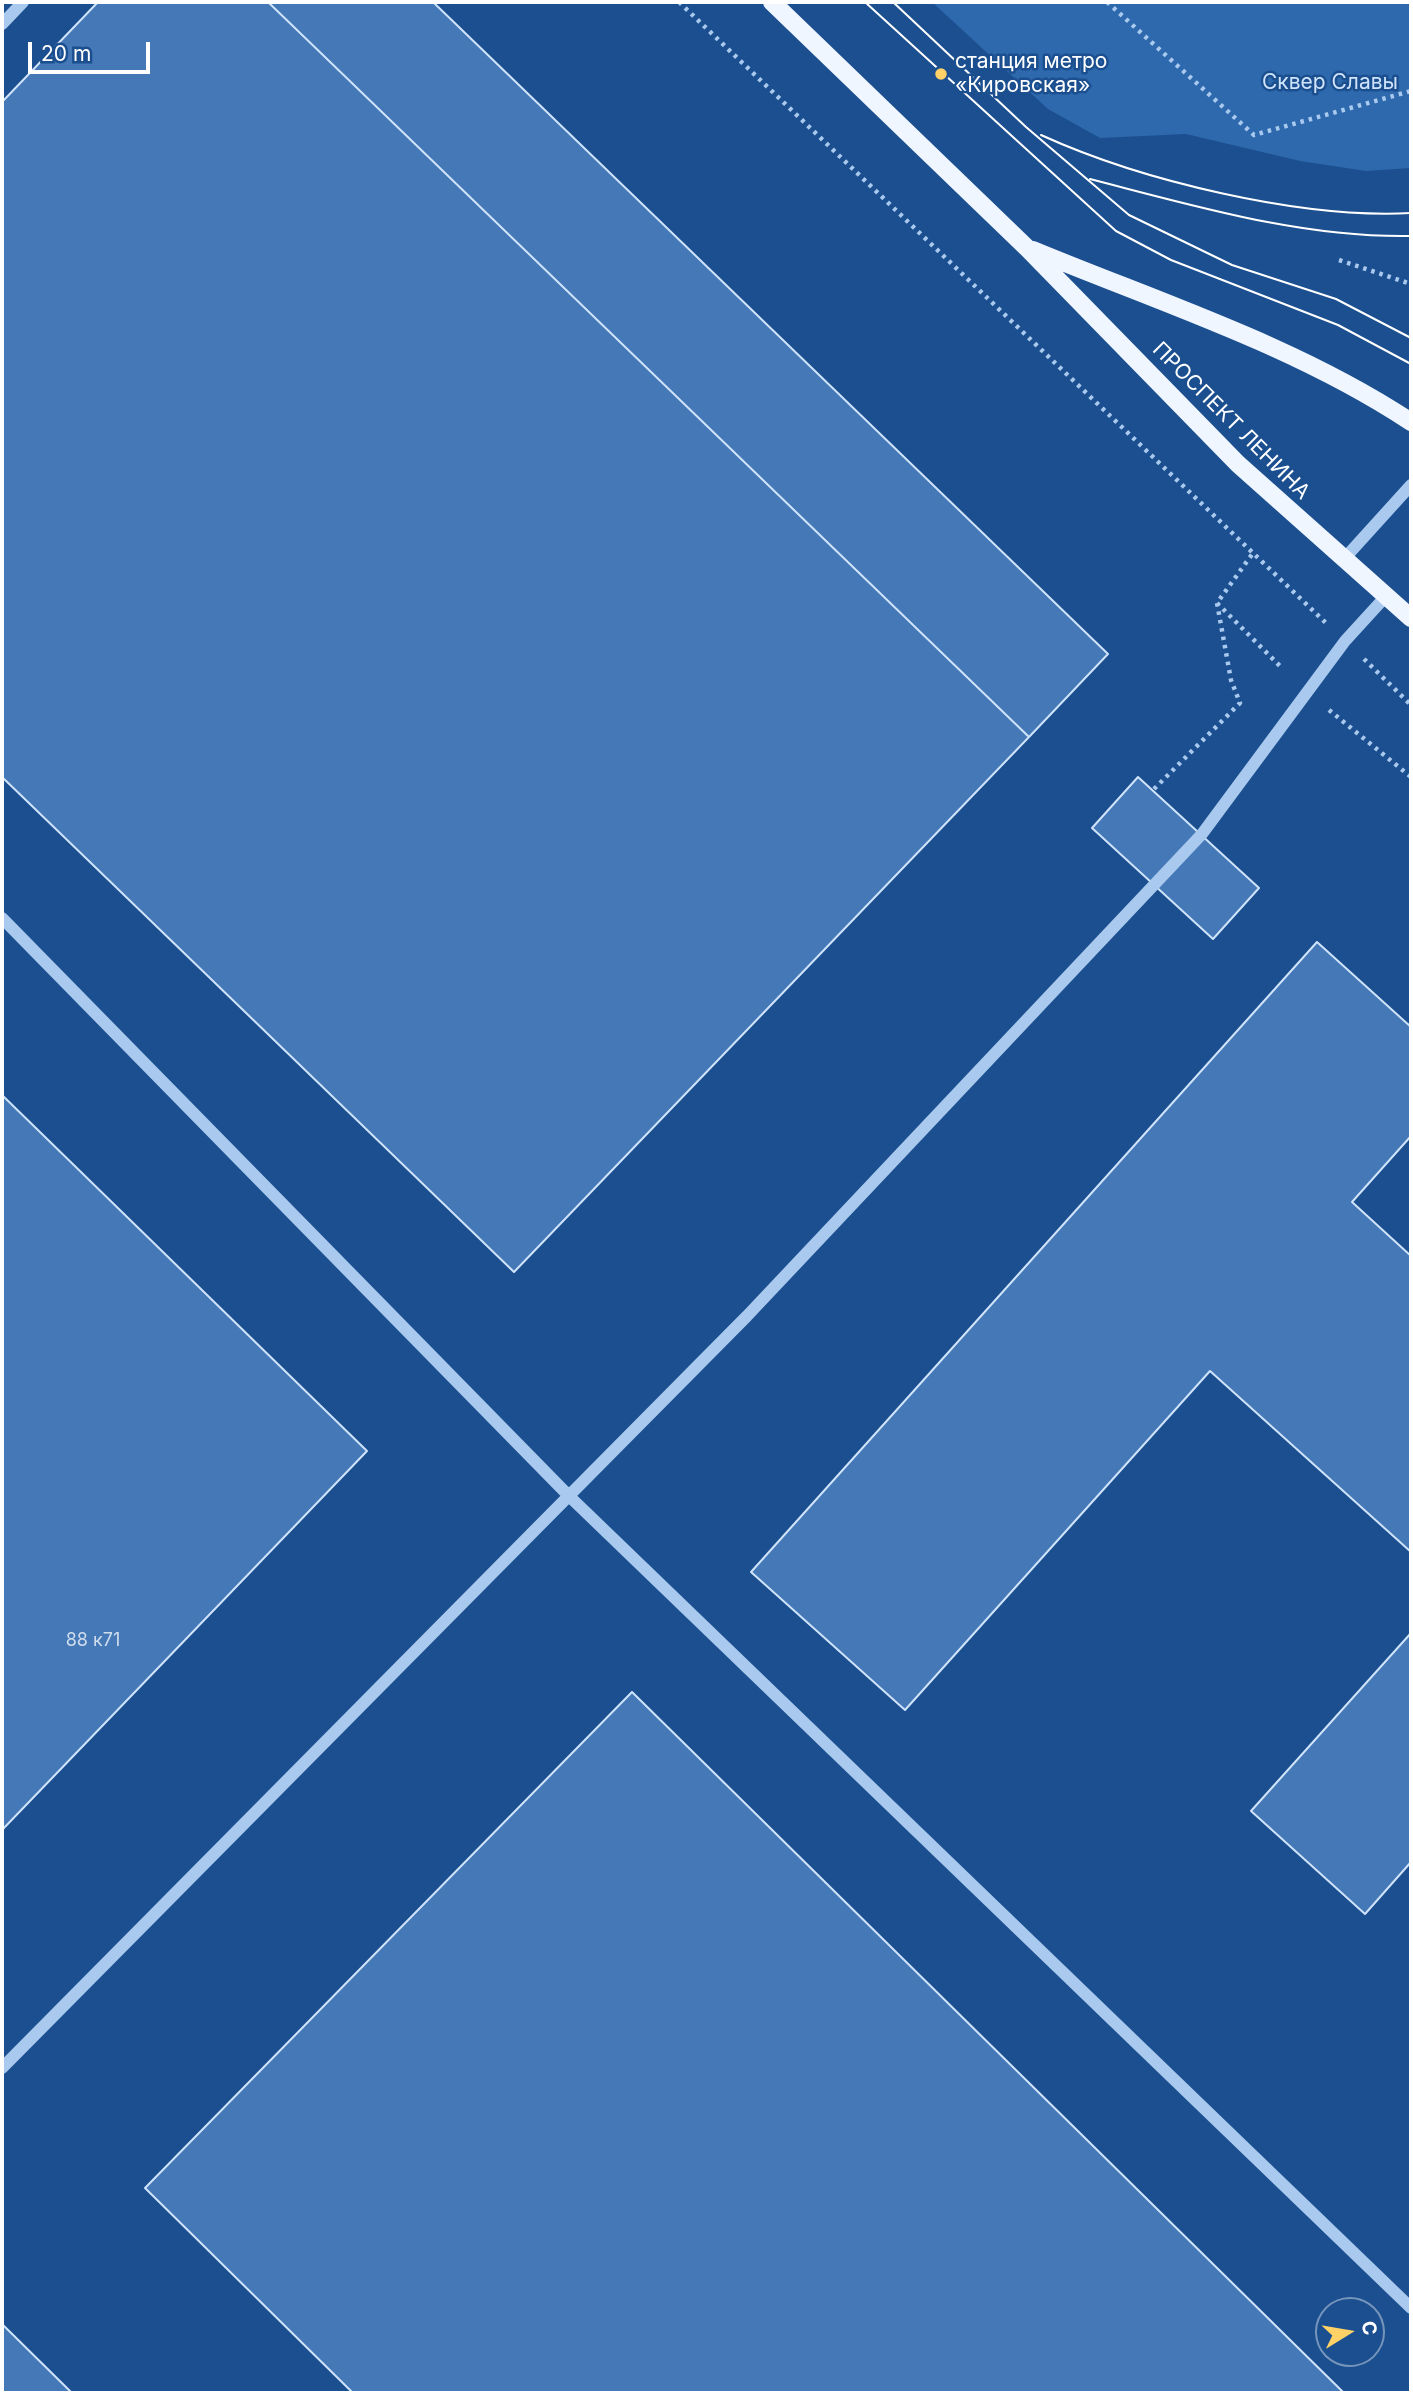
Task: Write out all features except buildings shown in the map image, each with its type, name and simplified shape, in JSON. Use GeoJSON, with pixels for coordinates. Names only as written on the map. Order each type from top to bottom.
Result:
{"type":"FeatureCollection","features":[{"type":"Feature","properties":{"kind":"main road","name":"ПРОСПЕКТ ЛЕНИНА"},"geometry":{"type":"LineString","coordinates":[[772,2],[1027,248],[1238,464],[1411,618]]}},
{"type":"Feature","properties":{"kind":"main road","name":"ПРОСПЕКТ ЛЕНИНА"},"geometry":{"type":"LineString","coordinates":[[1027,248],[1311,364],[1368,394],[1411,422]]}},
{"type":"Feature","properties":{"kind":"street"},"geometry":{"type":"LineString","coordinates":[[2,24],[23,2]]}},
{"type":"Feature","properties":{"kind":"street"},"geometry":{"type":"LineString","coordinates":[[1344,559],[1411,485]]}},
{"type":"Feature","properties":{"kind":"street"},"geometry":{"type":"LineString","coordinates":[[2,2068],[747,1316],[1202,834],[1345,641],[1387,595]]}},
{"type":"Feature","properties":{"kind":"street"},"geometry":{"type":"LineString","coordinates":[[2,918],[569,1496],[1411,2308]]}},
{"type":"Feature","properties":{"kind":"path"},"geometry":{"type":"LineString","coordinates":[[679,2],[1411,705]]}},
{"type":"Feature","properties":{"kind":"path"},"geometry":{"type":"LineString","coordinates":[[1107,2],[1254,135],[1411,91]]}},
{"type":"Feature","properties":{"kind":"path"},"geometry":{"type":"LineString","coordinates":[[1339,260],[1411,284]]}},
{"type":"Feature","properties":{"kind":"path"},"geometry":{"type":"LineString","coordinates":[[1154,789],[1240,703],[1231,680],[1217,603],[1253,553]]}},
{"type":"Feature","properties":{"kind":"path"},"geometry":{"type":"LineString","coordinates":[[1217,603],[1281,667]]}},
{"type":"Feature","properties":{"kind":"path"},"geometry":{"type":"LineString","coordinates":[[1320,702],[1376,752],[1411,777]]}},
{"type":"Feature","properties":{"kind":"green space","name":"Сквер Славы"},"geometry":{"type":"Polygon","coordinates":[[[932,2],[1411,2],[1411,168],[1366,171],[1300,161],[1186,134],[1100,138],[1048,109],[932,2]]]}},
{"type":"Feature","properties":{"kind":"tram line"},"geometry":{"type":"LineString","coordinates":[[865,2],[1116,231],[1171,260],[1338,325],[1411,364]]}},
{"type":"Feature","properties":{"kind":"tram line"},"geometry":{"type":"LineString","coordinates":[[893,2],[1026,127],[1129,215],[1232,265],[1336,299],[1411,338]]}},
{"type":"Feature","properties":{"kind":"tram line"},"geometry":{"type":"LineString","coordinates":[[1041,135],[1126,167],[1223,194],[1321,210],[1411,213]]}},
{"type":"Feature","properties":{"kind":"tram line"},"geometry":{"type":"LineString","coordinates":[[1090,179],[1289,226],[1330,232],[1411,236]]}},
{"type":"Feature","properties":{"kind":"place","name":"станция метро «Кировская»"},"geometry":{"type":"Point","coordinates":[941,74]}}]}
